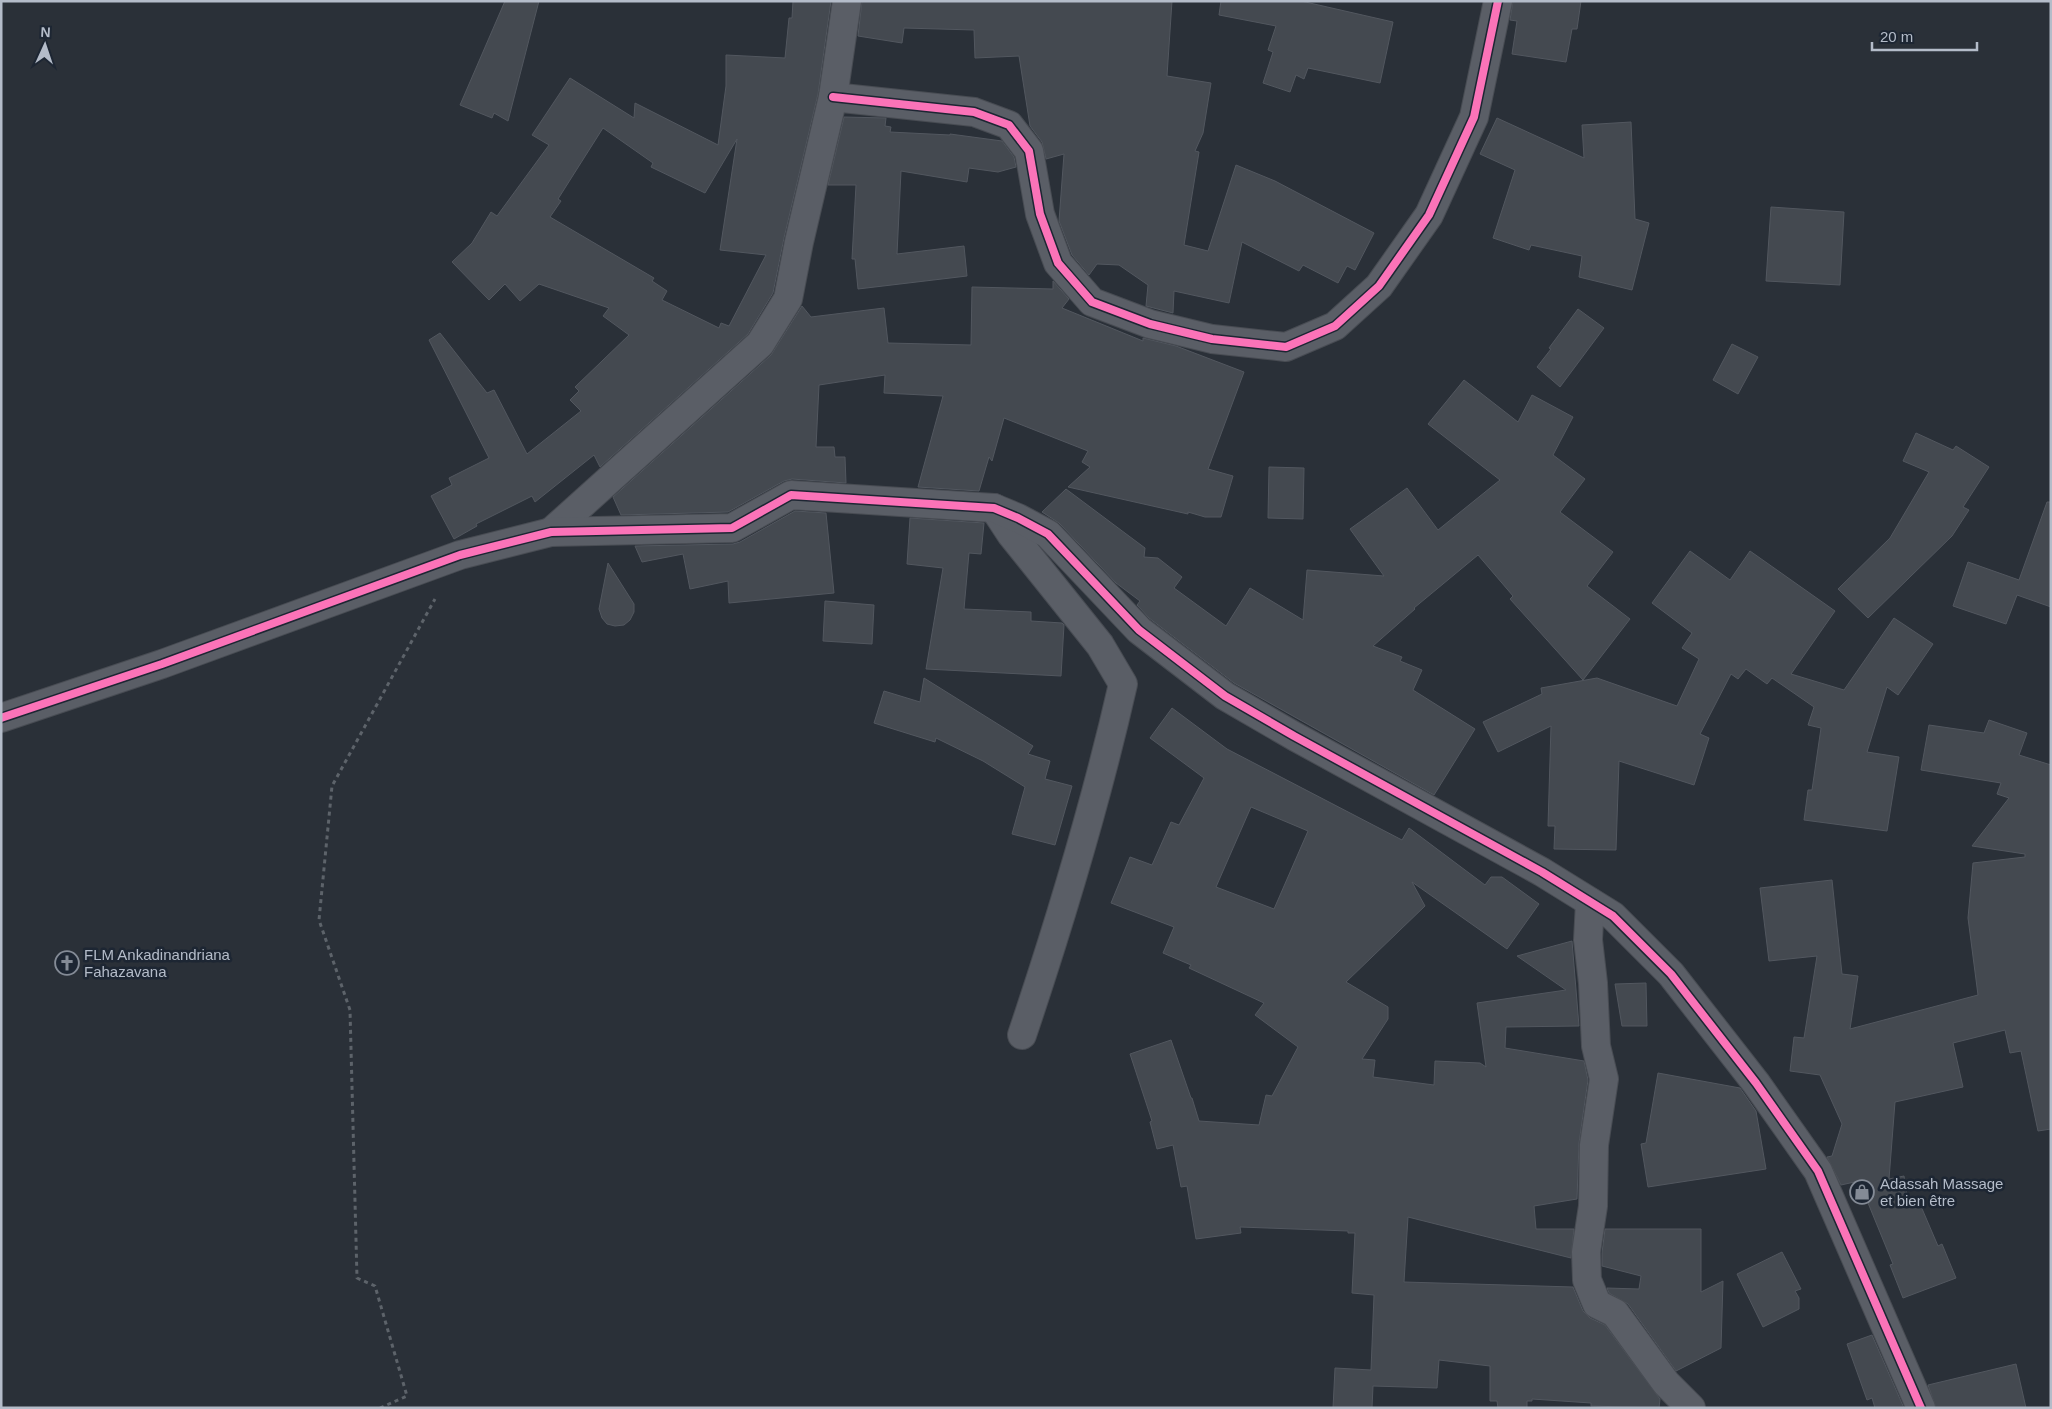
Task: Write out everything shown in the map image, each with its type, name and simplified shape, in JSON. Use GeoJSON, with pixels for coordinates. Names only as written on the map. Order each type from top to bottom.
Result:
{"type":"FeatureCollection","features":[{"type":"Feature","properties":{"kind":"street"},"geometry":{"type":"LineString","coordinates":[[551,532],[760,344],[788,299],[799,242],[833,97],[847,1]]}},
{"type":"Feature","properties":{"kind":"street"},"geometry":{"type":"LineString","coordinates":[[833,97],[974,112],[1009,125],[1029,151],[1040,214],[1058,263],[1092,302],[1150,324],[1212,339],[1286,347],[1335,326],[1379,286],[1429,215],[1474,117],[1498,1]]}},
{"type":"Feature","properties":{"kind":"street"},"geometry":{"type":"LineString","coordinates":[[1,718],[162,664],[460,555],[551,532],[732,528],[791,496],[994,508],[1048,534],[1139,630],[1225,696],[1542,872],[1612,916],[1671,974],[1756,1084],[1818,1171],[1921,1408]]}},
{"type":"Feature","properties":{"kind":"street"},"geometry":{"type":"LineString","coordinates":[[994,508],[1011,534],[1100,646],[1123,684],[1109,743],[1057,931],[1022,1035]]}},
{"type":"Feature","properties":{"kind":"street"},"geometry":{"type":"LineString","coordinates":[[1590,902],[1588,940],[1593,983],[1596,1046],[1604,1079],[1594,1144],[1593,1206],[1586,1252],[1587,1280],[1597,1304],[1615,1313],[1666,1383],[1691,1408]]}},
{"type":"Feature","properties":{"kind":"path"},"geometry":{"type":"LineString","coordinates":[[380,1408],[406,1396],[375,1286],[357,1278],[350,1010],[319,920],[332,786],[436,598]]}},
{"type":"Feature","properties":{"kind":"building"},"geometry":{"type":"Polygon","coordinates":[[[505,1],[539,1],[508,121],[494,113],[492,118],[460,105],[505,1]]]}},
{"type":"Feature","properties":{"kind":"building"},"geometry":{"type":"Polygon","coordinates":[[[793,1],[831,1],[818,94],[773,293],[748,334],[600,467],[594,455],[535,502],[532,496],[476,524],[477,526],[454,539],[431,496],[452,485],[449,478],[489,458],[429,340],[440,333],[487,393],[494,390],[527,454],[581,411],[570,400],[579,391],[575,387],[629,335],[603,316],[609,308],[539,284],[520,301],[505,284],[489,300],[452,262],[472,243],[491,212],[497,216],[549,145],[532,135],[570,78],[634,118],[635,103],[718,145],[726,86],[726,55],[785,58],[789,18],[792,18],[793,1]],[[603,128],[558,199],[561,201],[550,217],[654,278],[652,281],[667,291],[662,300],[719,328],[721,323],[729,326],[766,255],[720,250],[737,139],[705,193],[651,167],[653,163],[603,128]]]}},
{"type":"Feature","properties":{"kind":"building"},"geometry":{"type":"Polygon","coordinates":[[[862,1],[1172,1],[1167,76],[1211,83],[1203,133],[1195,151],[1199,152],[1184,245],[1208,251],[1236,165],[1275,181],[1374,233],[1355,270],[1347,266],[1338,283],[1303,265],[1299,271],[1242,242],[1229,303],[1174,291],[1173,313],[1146,306],[1148,285],[1119,265],[1097,264],[1089,275],[1072,255],[1059,221],[1064,154],[1046,159],[1042,142],[1030,126],[1019,56],[975,58],[974,30],[904,28],[902,43],[858,36],[862,1]]]}},
{"type":"Feature","properties":{"kind":"building"},"geometry":{"type":"Polygon","coordinates":[[[1221,1],[1301,1],[1393,22],[1380,83],[1308,68],[1304,79],[1296,75],[1290,92],[1263,83],[1273,52],[1268,50],[1276,26],[1219,15],[1221,1]]]}},
{"type":"Feature","properties":{"kind":"building"},"geometry":{"type":"Polygon","coordinates":[[[1513,1],[1581,1],[1577,29],[1572,29],[1566,62],[1512,54],[1517,21],[1510,20],[1513,1]]]}},
{"type":"Feature","properties":{"kind":"building"},"geometry":{"type":"Polygon","coordinates":[[[844,117],[886,118],[885,126],[891,127],[890,132],[950,134],[1002,141],[1014,157],[1016,167],[998,172],[969,168],[967,182],[901,171],[897,254],[964,246],[967,276],[858,289],[855,259],[852,259],[856,185],[828,185],[844,117]]]}},
{"type":"Feature","properties":{"kind":"building"},"geometry":{"type":"Polygon","coordinates":[[[1497,118],[1584,158],[1582,125],[1631,122],[1635,219],[1649,223],[1632,290],[1579,277],[1582,256],[1531,245],[1529,250],[1493,238],[1515,170],[1480,154],[1497,118]]]}},
{"type":"Feature","properties":{"kind":"building"},"geometry":{"type":"Polygon","coordinates":[[[1771,207],[1844,212],[1840,285],[1766,281],[1771,207]]]}},
{"type":"Feature","properties":{"kind":"building"},"geometry":{"type":"Polygon","coordinates":[[[1053,281],[1069,299],[1062,308],[1143,341],[1143,338],[1176,346],[1244,372],[1208,469],[1233,476],[1221,517],[1205,517],[1188,512],[1188,514],[1068,487],[1090,467],[1082,462],[1088,451],[1004,418],[992,461],[989,457],[979,491],[918,487],[943,396],[884,393],[885,375],[819,385],[816,447],[834,447],[835,457],[845,457],[846,483],[792,479],[784,481],[728,512],[621,515],[613,497],[771,355],[802,306],[811,317],[884,308],[888,343],[971,345],[972,287],[1053,289],[1053,281]]]}},
{"type":"Feature","properties":{"kind":"building"},"geometry":{"type":"Polygon","coordinates":[[[1578,309],[1604,328],[1560,387],[1537,367],[1578,309]]]}},
{"type":"Feature","properties":{"kind":"building"},"geometry":{"type":"Polygon","coordinates":[[[1732,344],[1758,357],[1738,394],[1713,380],[1732,344]]]}},
{"type":"Feature","properties":{"kind":"building"},"geometry":{"type":"Polygon","coordinates":[[[1464,380],[1518,422],[1532,395],[1573,417],[1553,455],[1585,479],[1560,512],[1613,552],[1587,586],[1630,619],[1583,680],[1510,599],[1513,596],[1478,555],[1414,608],[1373,646],[1402,657],[1400,661],[1422,670],[1413,690],[1475,729],[1434,795],[1234,683],[1149,618],[1137,605],[1140,601],[1116,583],[1059,523],[1042,512],[1066,489],[1145,548],[1144,557],[1158,558],[1182,577],[1174,588],[1226,626],[1250,588],[1303,620],[1307,570],[1384,576],[1350,529],[1407,488],[1438,530],[1500,480],[1428,424],[1464,380]]]}},
{"type":"Feature","properties":{"kind":"building"},"geometry":{"type":"Polygon","coordinates":[[[1916,433],[1953,450],[1956,446],[1989,467],[1963,507],[1969,510],[1952,536],[1868,618],[1838,589],[1890,538],[1929,472],[1903,461],[1916,433]]]}},
{"type":"Feature","properties":{"kind":"building"},"geometry":{"type":"Polygon","coordinates":[[[1269,467],[1304,468],[1303,519],[1268,518],[1269,467]]]}},
{"type":"Feature","properties":{"kind":"building"},"geometry":{"type":"Polygon","coordinates":[[[2047,502],[2051,502],[2051,607],[2017,595],[2006,624],[1953,606],[1968,562],[2019,580],[2047,502]]]}},
{"type":"Feature","properties":{"kind":"building"},"geometry":{"type":"Polygon","coordinates":[[[795,511],[826,513],[834,593],[729,603],[728,581],[690,589],[683,554],[642,562],[635,546],[733,544],[740,542],[795,511]]]}},
{"type":"Feature","properties":{"kind":"building"},"geometry":{"type":"Polygon","coordinates":[[[910,518],[984,523],[981,554],[969,553],[964,609],[1031,612],[1031,621],[1062,623],[1064,625],[1061,676],[926,669],[943,568],[907,564],[910,518]]]}},
{"type":"Feature","properties":{"kind":"building"},"geometry":{"type":"Polygon","coordinates":[[[1690,551],[1730,580],[1750,551],[1835,611],[1791,674],[1844,690],[1894,618],[1933,644],[1898,695],[1887,687],[1867,752],[1899,757],[1887,831],[1804,820],[1808,790],[1812,790],[1821,728],[1808,725],[1814,707],[1772,678],[1767,684],[1746,669],[1738,679],[1731,674],[1700,734],[1709,738],[1694,785],[1619,761],[1616,850],[1554,849],[1555,826],[1548,826],[1551,726],[1498,752],[1483,722],[1542,694],[1541,688],[1597,678],[1677,706],[1699,659],[1682,648],[1692,633],[1652,603],[1690,551]]]}},
{"type":"Feature","properties":{"kind":"building"},"geometry":{"type":"Polygon","coordinates":[[[608,563],[634,604],[634,612],[630,620],[624,625],[615,626],[607,624],[602,618],[599,609],[608,563]]]}},
{"type":"Feature","properties":{"kind":"building"},"geometry":{"type":"Polygon","coordinates":[[[825,601],[874,605],[872,644],[823,641],[825,601]]]}},
{"type":"Feature","properties":{"kind":"building"},"geometry":{"type":"Polygon","coordinates":[[[924,678],[1033,746],[1028,754],[1050,761],[1045,779],[1072,786],[1055,845],[1012,834],[1025,787],[983,761],[936,738],[935,742],[874,723],[884,691],[920,702],[924,678]]]}},
{"type":"Feature","properties":{"kind":"building"},"geometry":{"type":"Polygon","coordinates":[[[1172,708],[1227,749],[1402,840],[1409,828],[1485,885],[1491,877],[1502,877],[1539,904],[1507,949],[1412,882],[1425,906],[1346,982],[1388,1007],[1388,1019],[1362,1059],[1375,1060],[1373,1077],[1434,1085],[1435,1061],[1480,1063],[1486,1067],[1477,1003],[1566,990],[1517,956],[1572,941],[1579,1026],[1506,1027],[1505,1048],[1584,1061],[1588,1080],[1579,1143],[1577,1199],[1534,1206],[1536,1229],[1574,1229],[1571,1258],[1408,1217],[1404,1282],[1573,1287],[1583,1311],[1590,1318],[1605,1325],[1660,1399],[1659,1408],[1591,1406],[1591,1403],[1532,1399],[1532,1401],[1527,1401],[1527,1408],[1498,1408],[1497,1401],[1490,1401],[1490,1366],[1439,1360],[1437,1388],[1373,1386],[1372,1408],[1333,1408],[1335,1368],[1371,1370],[1374,1295],[1352,1293],[1355,1233],[1348,1233],[1348,1231],[1240,1227],[1241,1233],[1196,1239],[1187,1186],[1181,1187],[1173,1145],[1157,1149],[1150,1122],[1152,1121],[1130,1054],[1171,1040],[1199,1121],[1259,1125],[1266,1095],[1272,1096],[1298,1047],[1255,1015],[1264,1003],[1189,968],[1191,965],[1163,953],[1174,927],[1111,903],[1130,857],[1152,865],[1171,822],[1179,825],[1204,778],[1150,738],[1172,708]],[[1251,807],[1216,887],[1274,909],[1308,831],[1251,807]]]}},
{"type":"Feature","properties":{"kind":"building"},"geometry":{"type":"Polygon","coordinates":[[[1989,720],[2027,733],[2019,755],[2051,765],[2051,1129],[2038,1131],[2021,1051],[2010,1053],[2005,1030],[1953,1043],[1963,1087],[1895,1102],[1889,1179],[1904,1176],[1908,1201],[1917,1197],[1938,1246],[1942,1244],[1956,1278],[1903,1298],[1890,1265],[1893,1264],[1859,1181],[1841,1185],[1827,1157],[1832,1156],[1842,1124],[1820,1075],[1790,1071],[1794,1037],[1804,1038],[1817,956],[1769,961],[1760,888],[1832,880],[1842,974],[1858,976],[1850,1029],[1978,995],[1968,918],[1973,863],[2025,857],[2025,854],[1972,846],[2009,798],[1997,794],[2001,783],[1921,770],[1929,725],[1984,733],[1989,720]]]}},
{"type":"Feature","properties":{"kind":"building"},"geometry":{"type":"Polygon","coordinates":[[[1646,983],[1647,1026],[1622,1026],[1615,984],[1646,983]]]}},
{"type":"Feature","properties":{"kind":"building"},"geometry":{"type":"Polygon","coordinates":[[[1658,1073],[1740,1088],[1756,1111],[1766,1169],[1648,1187],[1641,1144],[1646,1143],[1658,1073]]]}},
{"type":"Feature","properties":{"kind":"building"},"geometry":{"type":"Polygon","coordinates":[[[1605,1229],[1701,1229],[1701,1292],[1723,1281],[1721,1348],[1676,1371],[1628,1304],[1609,1293],[1607,1288],[1639,1289],[1641,1276],[1602,1266],[1605,1229]]]}},
{"type":"Feature","properties":{"kind":"building"},"geometry":{"type":"Polygon","coordinates":[[[1782,1252],[1801,1289],[1795,1291],[1799,1298],[1799,1309],[1763,1327],[1737,1274],[1782,1252]]]}},
{"type":"Feature","properties":{"kind":"building"},"geometry":{"type":"Polygon","coordinates":[[[1872,1335],[1904,1408],[1875,1408],[1872,1398],[1867,1400],[1847,1344],[1872,1335]]]}},
{"type":"Feature","properties":{"kind":"building"},"geometry":{"type":"Polygon","coordinates":[[[2016,1364],[2026,1408],[1936,1408],[1928,1385],[2016,1364]]]}},
{"type":"Feature","properties":{"kind":"cycle path"},"geometry":{"type":"LineString","coordinates":[[833,97],[974,112],[1009,125],[1029,151],[1040,214],[1058,263],[1092,302],[1150,324],[1212,339],[1286,347],[1335,326],[1379,286],[1429,215],[1474,117],[1498,1]]}},
{"type":"Feature","properties":{"kind":"cycle path"},"geometry":{"type":"LineString","coordinates":[[1,718],[162,664],[460,555],[551,532],[732,528],[791,495],[994,508],[1048,534],[1139,630],[1225,696],[1542,872],[1613,916],[1671,974],[1756,1083],[1818,1171],[1921,1408]]}},
{"type":"Feature","properties":{"kind":"place","name":"FLM Ankadinandriana Fahazavana"},"geometry":{"type":"Point","coordinates":[67,963]}},
{"type":"Feature","properties":{"kind":"place","name":"Adassah Massage et bien être"},"geometry":{"type":"Point","coordinates":[1862,1192]}}]}
